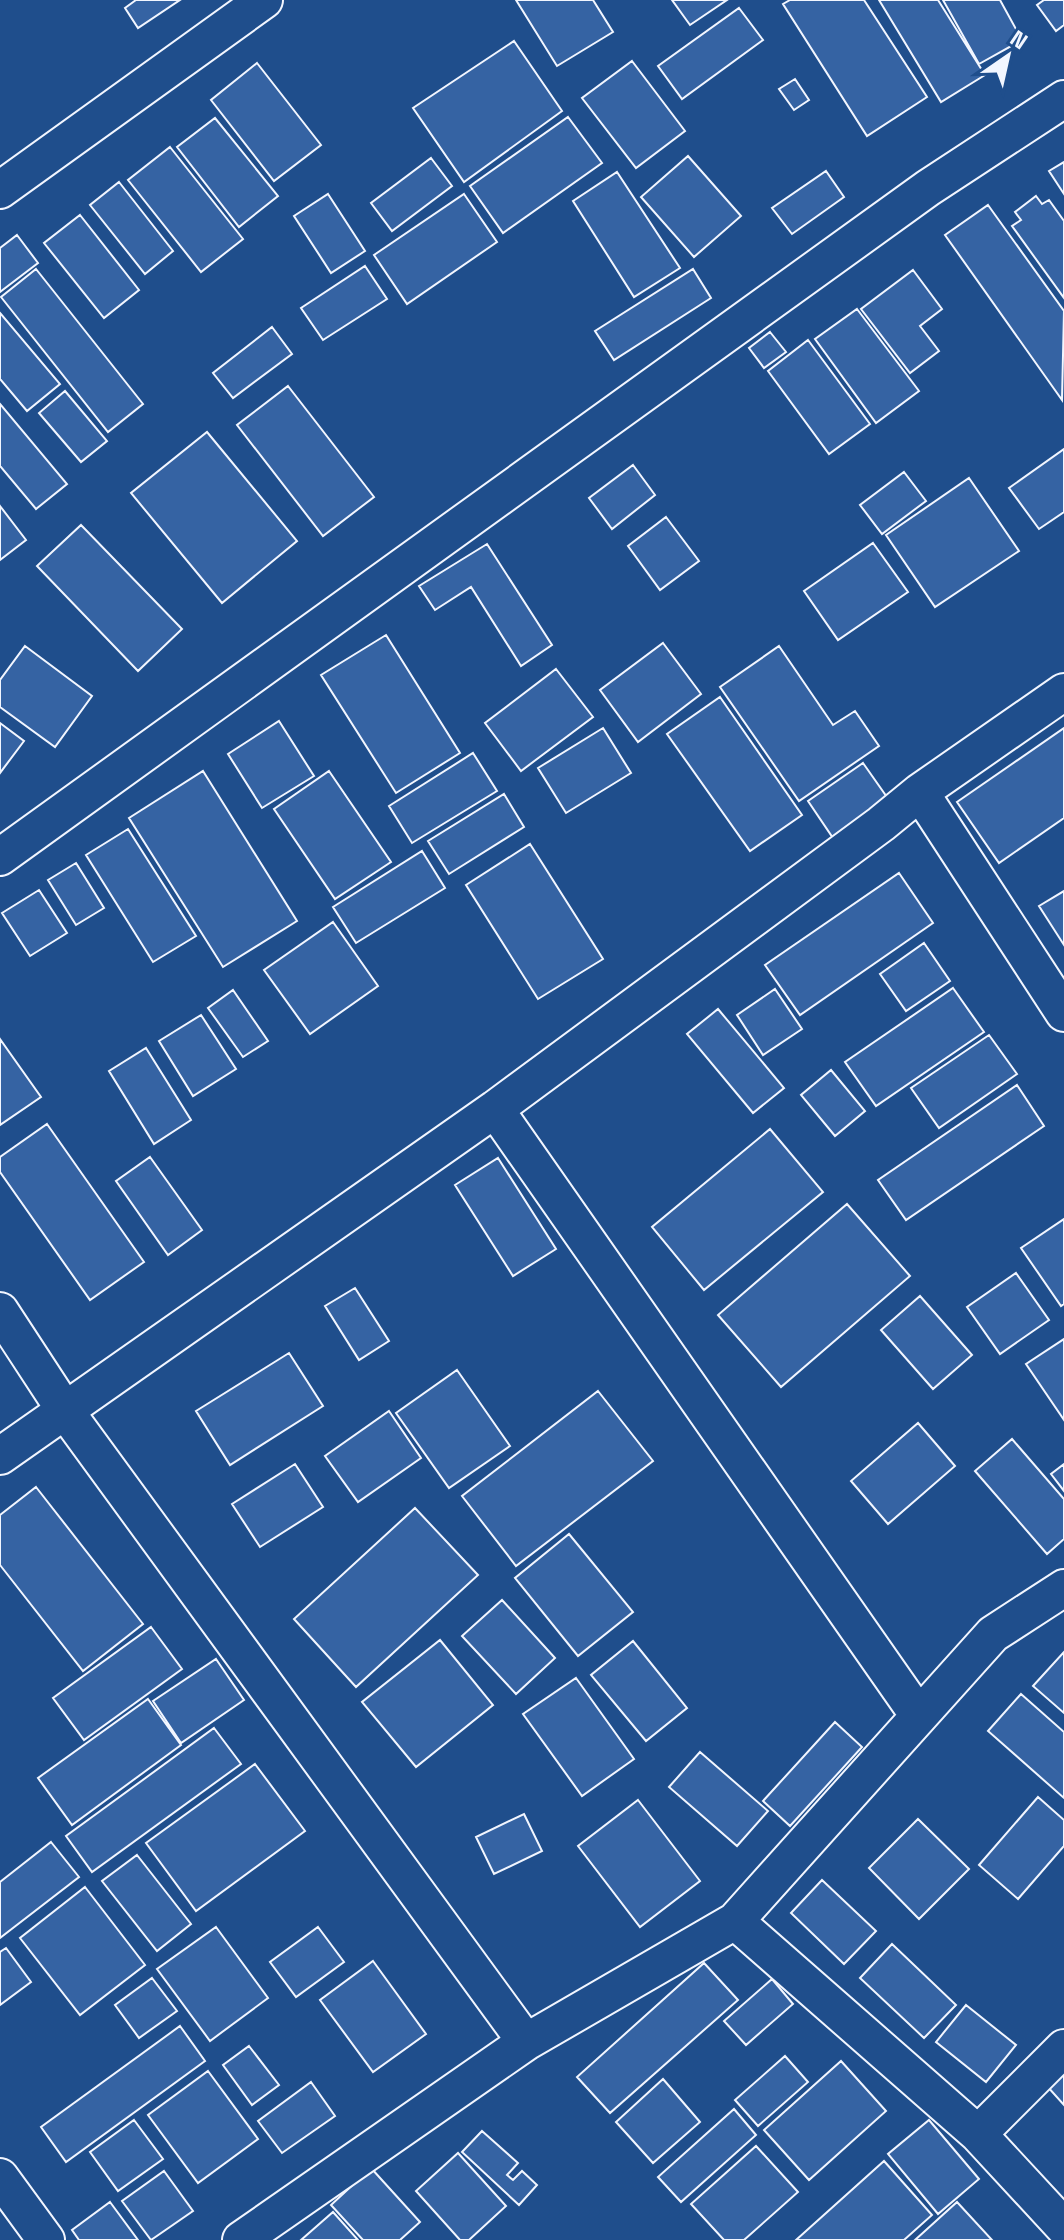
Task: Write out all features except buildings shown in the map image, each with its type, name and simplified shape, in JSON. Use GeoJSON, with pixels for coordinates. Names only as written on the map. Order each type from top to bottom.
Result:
{"type":"FeatureCollection","features":[{"type":"Feature","properties":{"kind":"street"},"geometry":{"type":"LineString","coordinates":[[0,190],[264,0]]}},
{"type":"Feature","properties":{"kind":"street"},"geometry":{"type":"LineString","coordinates":[[0,857],[915,197],[1064,99]]}},
{"type":"Feature","properties":{"kind":"street"},"geometry":{"type":"LineString","coordinates":[[0,1456],[495,1109],[920,792],[1064,692]]}},
{"type":"Feature","properties":{"kind":"street"},"geometry":{"type":"LineString","coordinates":[[920,792],[1064,1013]]}},
{"type":"Feature","properties":{"kind":"street"},"geometry":{"type":"LineString","coordinates":[[495,1109],[919,1716]]}},
{"type":"Feature","properties":{"kind":"street"},"geometry":{"type":"LineString","coordinates":[[0,1311],[66,1412],[526,2042]]}},
{"type":"Feature","properties":{"kind":"street"},"geometry":{"type":"LineString","coordinates":[[241,2240],[526,2042],[735,1921],[993,1634],[1064,1588]]}},
{"type":"Feature","properties":{"kind":"street"},"geometry":{"type":"LineString","coordinates":[[735,1921],[978,2134],[1064,2227]]}},
{"type":"Feature","properties":{"kind":"street"},"geometry":{"type":"LineString","coordinates":[[978,2134],[1064,2048]]}},
{"type":"Feature","properties":{"kind":"street"},"geometry":{"type":"LineString","coordinates":[[0,2177],[46,2240]]}}]}
